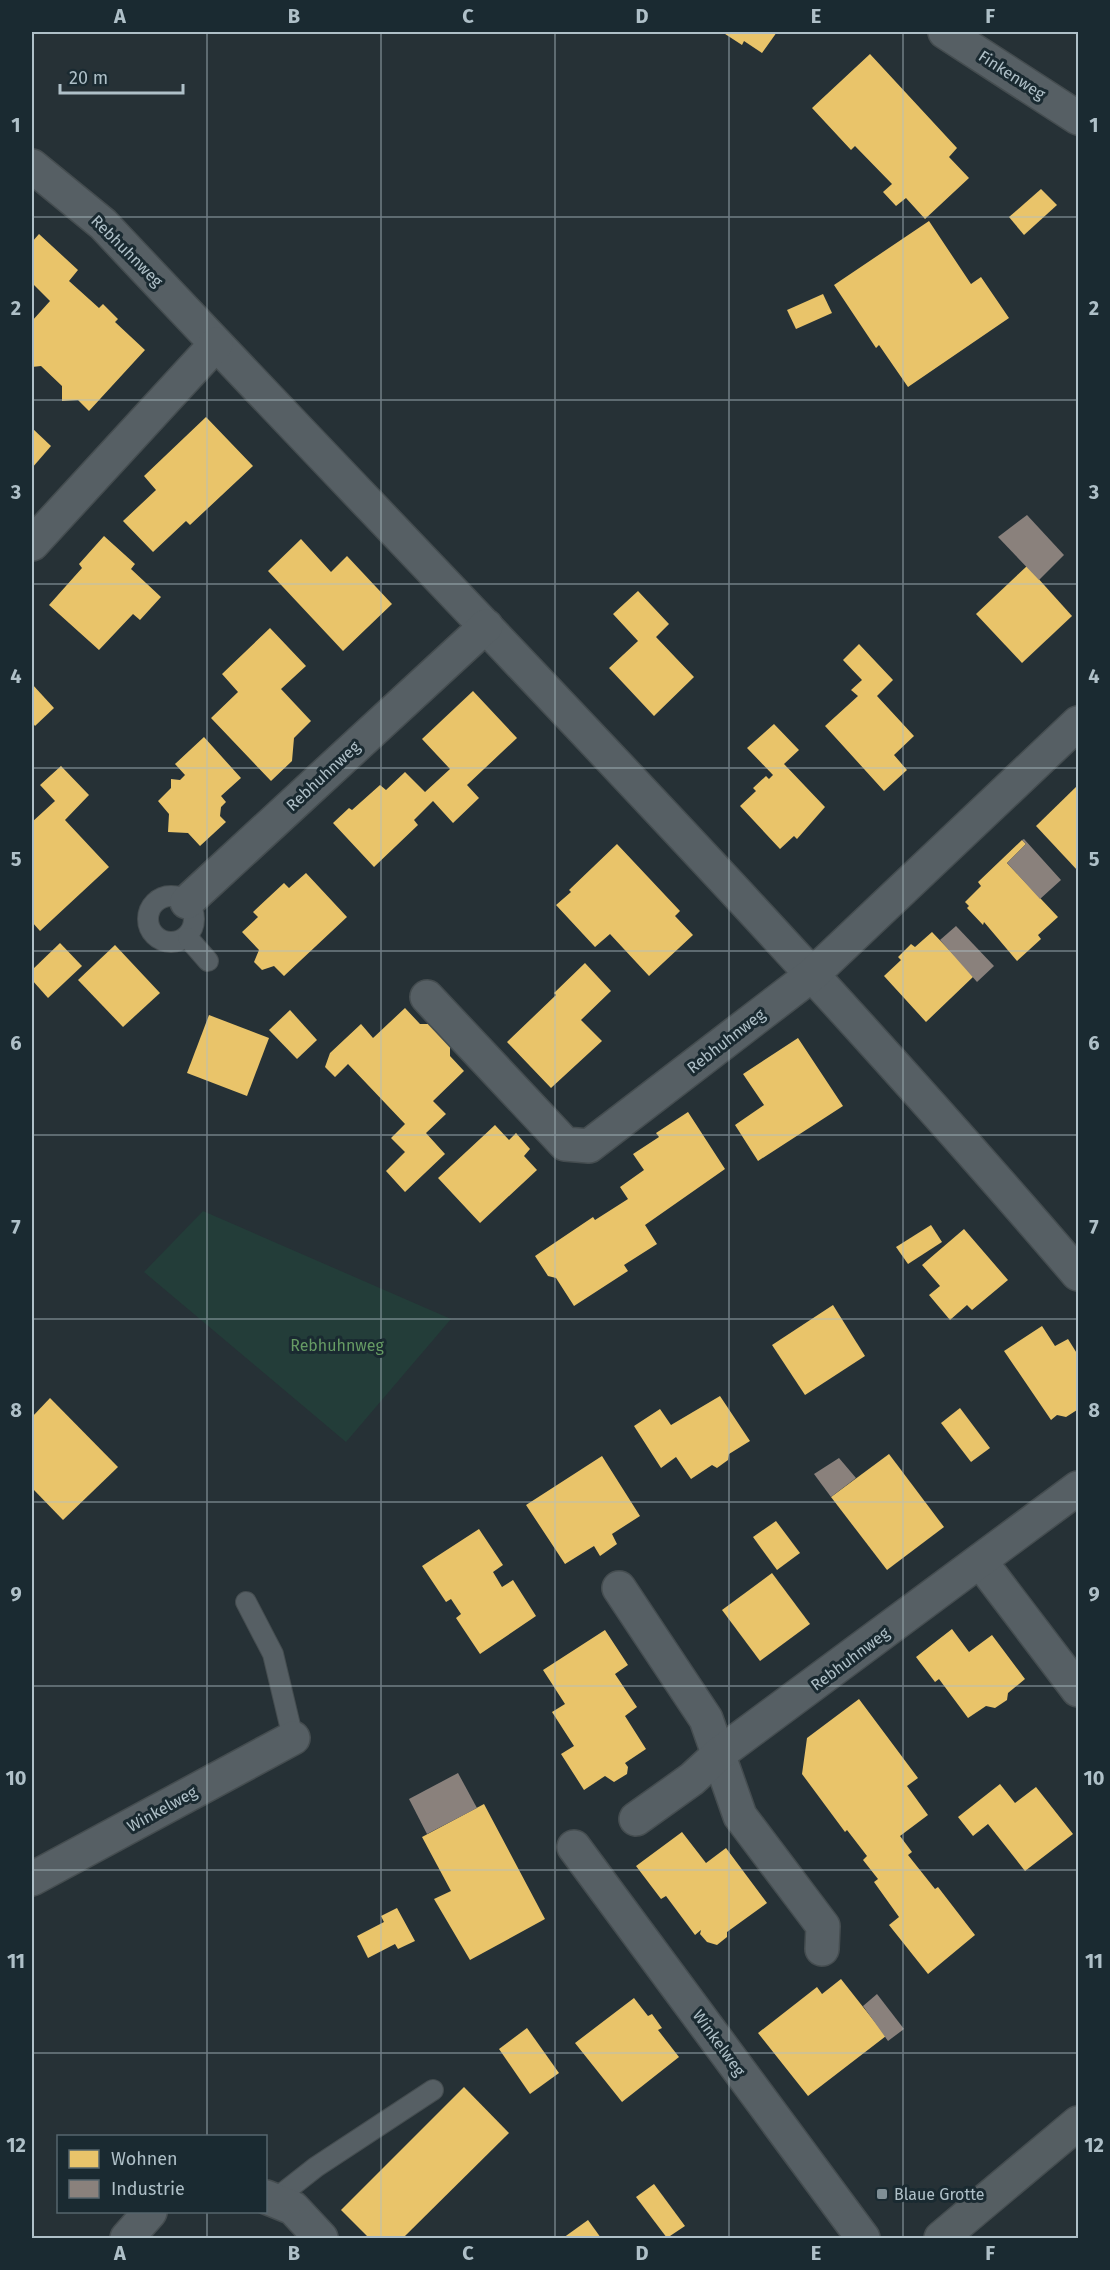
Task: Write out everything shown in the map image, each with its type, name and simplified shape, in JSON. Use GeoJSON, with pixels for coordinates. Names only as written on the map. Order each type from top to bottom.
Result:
{"type":"FeatureCollection","features":[{"type":"Feature","properties":{"kind":"main road"},"geometry":{"type":"LineString","coordinates":[[940,2238],[1078,2123]]}},
{"type":"Feature","properties":{"kind":"street","name":"Finkenweg"},"geometry":{"type":"LineString","coordinates":[[945,32],[1078,118]]}},
{"type":"Feature","properties":{"kind":"street","name":"Rebhuhnweg"},"geometry":{"type":"LineString","coordinates":[[32,166],[103,224],[486,626],[813,974],[989,1169],[1078,1274]]}},
{"type":"Feature","properties":{"kind":"street"},"geometry":{"type":"LineString","coordinates":[[32,544],[216,344]]}},
{"type":"Feature","properties":{"kind":"street","name":"Rebhuhnweg"},"geometry":{"type":"LineString","coordinates":[[187,902],[486,626]]}},
{"type":"Feature","properties":{"kind":"street","name":"Rebhuhnweg"},"geometry":{"type":"LineString","coordinates":[[427,997],[565,1144],[589,1146],[813,974],[1078,723]]}},
{"type":"Feature","properties":{"kind":"street","name":"Rebhuhnweg"},"geometry":{"type":"LineString","coordinates":[[636,1819],[692,1779],[719,1754],[1078,1488]]}},
{"type":"Feature","properties":{"kind":"street"},"geometry":{"type":"LineString","coordinates":[[980,1561],[1078,1690]]}},
{"type":"Feature","properties":{"kind":"street"},"geometry":{"type":"LineString","coordinates":[[619,1588],[706,1719],[740,1816],[823,1926],[822,1948]]}},
{"type":"Feature","properties":{"kind":"street","name":"Winkelweg"},"geometry":{"type":"LineString","coordinates":[[32,1879],[293,1738]]}},
{"type":"Feature","properties":{"kind":"street","name":"Winkelweg"},"geometry":{"type":"LineString","coordinates":[[574,1847],[863,2238]]}},
{"type":"Feature","properties":{"kind":"street"},"geometry":{"type":"LineString","coordinates":[[270,2199],[293,2208],[321,2238]]}},
{"type":"Feature","properties":{"kind":"street"},"geometry":{"type":"LineString","coordinates":[[127,2238],[148,2213]]}},
{"type":"Feature","properties":{"kind":"lane"},"geometry":{"type":"LineString","coordinates":[[177,896],[187,902],[194,912],[194,924],[188,938],[165,942],[154,936],[148,926],[147,913],[154,903],[164,897],[177,896]]}},
{"type":"Feature","properties":{"kind":"lane"},"geometry":{"type":"LineString","coordinates":[[188,938],[208,962]]}},
{"type":"Feature","properties":{"kind":"lane"},"geometry":{"type":"LineString","coordinates":[[246,1602],[273,1654],[293,1738]]}},
{"type":"Feature","properties":{"kind":"lane"},"geometry":{"type":"LineString","coordinates":[[270,2199],[433,2090]]}},
{"type":"Feature","properties":{"kind":"green space","name":"Rebhuhnweg"},"geometry":{"type":"Polygon","coordinates":[[[203,1211],[451,1319],[346,1442],[144,1272],[203,1211]]]}},
{"type":"Feature","properties":{"kind":"building: Wohnen"},"geometry":{"type":"Polygon","coordinates":[[[722,32],[777,32],[762,53],[744,41],[742,45],[722,32]]]}},
{"type":"Feature","properties":{"kind":"building: Wohnen"},"geometry":{"type":"Polygon","coordinates":[[[870,54],[957,148],[949,157],[969,178],[925,219],[906,198],[896,206],[883,192],[892,184],[855,146],[851,150],[812,108],[870,54]]]}},
{"type":"Feature","properties":{"kind":"building: Wohnen"},"geometry":{"type":"Polygon","coordinates":[[[1041,189],[1057,205],[1024,235],[1009,217],[1041,189]]]}},
{"type":"Feature","properties":{"kind":"building: Wohnen"},"geometry":{"type":"Polygon","coordinates":[[[929,221],[971,284],[981,277],[1009,318],[908,387],[879,345],[876,348],[834,285],[929,221]]]}},
{"type":"Feature","properties":{"kind":"building: Wohnen"},"geometry":{"type":"Polygon","coordinates":[[[39,234],[78,270],[69,281],[99,308],[103,304],[118,319],[115,322],[145,350],[89,411],[78,400],[62,401],[62,386],[41,366],[32,367],[32,321],[50,301],[32,283],[32,242],[39,234]]]}},
{"type":"Feature","properties":{"kind":"building: Wohnen"},"geometry":{"type":"Polygon","coordinates":[[[823,294],[832,313],[796,329],[787,310],[823,294]]]}},
{"type":"Feature","properties":{"kind":"building: Wohnen"},"geometry":{"type":"Polygon","coordinates":[[[206,417],[253,466],[190,525],[186,521],[153,552],[123,521],[156,490],[144,476],[206,417]]]}},
{"type":"Feature","properties":{"kind":"building: Wohnen"},"geometry":{"type":"Polygon","coordinates":[[[32,428],[51,446],[32,468],[32,428]]]}},
{"type":"Feature","properties":{"kind":"building: Wohnen"},"geometry":{"type":"Polygon","coordinates":[[[104,536],[135,564],[131,569],[161,597],[140,620],[133,614],[99,650],[49,605],[82,568],[79,564],[104,536]]]}},
{"type":"Feature","properties":{"kind":"building: Wohnen"},"geometry":{"type":"Polygon","coordinates":[[[301,539],[331,572],[347,556],[392,604],[343,651],[268,571],[301,539]]]}},
{"type":"Feature","properties":{"kind":"building: Wohnen"},"geometry":{"type":"Polygon","coordinates":[[[1027,566],[1072,616],[1022,663],[976,614],[1027,566]]]}},
{"type":"Feature","properties":{"kind":"building: Wohnen"},"geometry":{"type":"Polygon","coordinates":[[[638,591],[669,624],[656,637],[694,677],[654,716],[609,668],[638,641],[613,614],[638,591]]]}},
{"type":"Feature","properties":{"kind":"building: Wohnen"},"geometry":{"type":"Polygon","coordinates":[[[270,628],[306,666],[281,689],[311,721],[294,738],[292,761],[271,781],[211,718],[238,692],[222,674],[270,628]]]}},
{"type":"Feature","properties":{"kind":"building: Wohnen"},"geometry":{"type":"Polygon","coordinates":[[[859,644],[893,680],[877,696],[914,736],[894,755],[907,770],[884,791],[825,726],[858,696],[851,690],[862,680],[843,660],[859,644]]]}},
{"type":"Feature","properties":{"kind":"building: Wohnen"},"geometry":{"type":"Polygon","coordinates":[[[32,684],[54,708],[35,726],[32,722],[32,684]]]}},
{"type":"Feature","properties":{"kind":"building: Wohnen"},"geometry":{"type":"Polygon","coordinates":[[[473,691],[517,738],[467,785],[479,798],[453,823],[433,801],[414,820],[418,825],[374,867],[333,823],[349,808],[352,810],[380,785],[386,790],[405,772],[425,792],[450,769],[422,739],[473,691]]]}},
{"type":"Feature","properties":{"kind":"building: Wohnen"},"geometry":{"type":"Polygon","coordinates":[[[774,724],[799,750],[784,764],[825,807],[797,839],[794,836],[780,849],[740,806],[756,791],[753,788],[766,776],[769,779],[773,775],[747,748],[774,724]]]}},
{"type":"Feature","properties":{"kind":"building: Wohnen"},"geometry":{"type":"Polygon","coordinates":[[[204,737],[241,778],[221,796],[226,802],[221,807],[220,816],[226,822],[200,846],[188,833],[168,832],[169,814],[158,801],[171,788],[171,779],[180,780],[185,775],[175,764],[204,737]]]}},
{"type":"Feature","properties":{"kind":"building: Wohnen"},"geometry":{"type":"Polygon","coordinates":[[[61,766],[89,795],[65,820],[109,867],[40,931],[32,922],[32,822],[55,801],[40,785],[61,766]]]}},
{"type":"Feature","properties":{"kind":"building: Wohnen"},"geometry":{"type":"Polygon","coordinates":[[[1078,785],[1078,871],[1036,826],[1078,785]]]}},
{"type":"Feature","properties":{"kind":"building: Wohnen"},"geometry":{"type":"Polygon","coordinates":[[[1022,840],[1026,844],[1007,863],[1058,917],[1038,935],[1041,939],[1017,961],[984,922],[983,925],[967,908],[969,906],[965,902],[981,886],[978,882],[1022,840]]]}},
{"type":"Feature","properties":{"kind":"building: Wohnen"},"geometry":{"type":"Polygon","coordinates":[[[617,844],[680,911],[675,916],[693,935],[649,976],[610,934],[595,947],[556,905],[617,844]]]}},
{"type":"Feature","properties":{"kind":"building: Wohnen"},"geometry":{"type":"Polygon","coordinates":[[[306,873],[347,917],[284,976],[274,966],[262,970],[254,962],[259,950],[242,932],[258,917],[253,912],[284,883],[289,888],[306,873]]]}},
{"type":"Feature","properties":{"kind":"building: Wohnen"},"geometry":{"type":"Polygon","coordinates":[[[932,932],[974,976],[926,1022],[884,976],[901,960],[898,957],[911,944],[915,947],[932,932]]]}},
{"type":"Feature","properties":{"kind":"building: Wohnen"},"geometry":{"type":"Polygon","coordinates":[[[60,943],[82,966],[48,998],[32,980],[32,970],[60,943]]]}},
{"type":"Feature","properties":{"kind":"building: Wohnen"},"geometry":{"type":"Polygon","coordinates":[[[115,945],[160,993],[123,1027],[78,980],[115,945]]]}},
{"type":"Feature","properties":{"kind":"building: Wohnen"},"geometry":{"type":"Polygon","coordinates":[[[585,963],[611,991],[581,1020],[602,1041],[551,1088],[507,1042],[556,995],[554,993],[585,963]]]}},
{"type":"Feature","properties":{"kind":"building: Wohnen"},"geometry":{"type":"Polygon","coordinates":[[[405,1008],[420,1024],[431,1024],[450,1044],[450,1056],[464,1071],[433,1101],[446,1114],[426,1133],[445,1154],[405,1192],[386,1171],[405,1152],[391,1138],[405,1124],[348,1064],[335,1077],[325,1067],[330,1053],[361,1024],[373,1038],[405,1008]]]}},
{"type":"Feature","properties":{"kind":"building: Wohnen"},"geometry":{"type":"Polygon","coordinates":[[[290,1010],[317,1040],[297,1059],[269,1030],[290,1010]]]}},
{"type":"Feature","properties":{"kind":"building: Wohnen"},"geometry":{"type":"Polygon","coordinates":[[[209,1015],[269,1038],[247,1096],[187,1073],[209,1015]]]}},
{"type":"Feature","properties":{"kind":"building: Wohnen"},"geometry":{"type":"Polygon","coordinates":[[[798,1038],[843,1106],[758,1161],[735,1125],[764,1105],[743,1074],[798,1038]]]}},
{"type":"Feature","properties":{"kind":"building: Wohnen"},"geometry":{"type":"Polygon","coordinates":[[[688,1112],[725,1169],[645,1225],[657,1244],[624,1265],[628,1271],[574,1306],[556,1278],[548,1276],[535,1256],[593,1217],[595,1220],[628,1199],[620,1187],[644,1170],[633,1154],[659,1137],[656,1133],[688,1112]]]}},
{"type":"Feature","properties":{"kind":"building: Wohnen"},"geometry":{"type":"Polygon","coordinates":[[[495,1125],[509,1140],[516,1133],[530,1149],[524,1156],[537,1170],[480,1223],[438,1178],[495,1125]]]}},
{"type":"Feature","properties":{"kind":"building: Wohnen"},"geometry":{"type":"Polygon","coordinates":[[[931,1225],[942,1242],[908,1264],[896,1247],[931,1225]]]}},
{"type":"Feature","properties":{"kind":"building: Wohnen"},"geometry":{"type":"Polygon","coordinates":[[[964,1229],[1008,1280],[972,1310],[967,1305],[950,1320],[929,1295],[940,1286],[922,1265],[964,1229]]]}},
{"type":"Feature","properties":{"kind":"building: Wohnen"},"geometry":{"type":"Polygon","coordinates":[[[833,1305],[865,1356],[805,1395],[772,1345],[833,1305]]]}},
{"type":"Feature","properties":{"kind":"building: Wohnen"},"geometry":{"type":"Polygon","coordinates":[[[1042,1326],[1055,1346],[1068,1339],[1078,1355],[1077,1410],[1066,1417],[1057,1415],[1051,1420],[1004,1351],[1042,1326]]]}},
{"type":"Feature","properties":{"kind":"building: Wohnen"},"geometry":{"type":"Polygon","coordinates":[[[720,1396],[750,1441],[729,1454],[728,1460],[717,1468],[712,1465],[691,1479],[676,1457],[661,1468],[634,1426],[660,1409],[671,1425],[720,1396]]]}},
{"type":"Feature","properties":{"kind":"building: Wohnen"},"geometry":{"type":"Polygon","coordinates":[[[50,1398],[118,1467],[63,1520],[32,1488],[32,1417],[50,1398]]]}},
{"type":"Feature","properties":{"kind":"building: Wohnen"},"geometry":{"type":"Polygon","coordinates":[[[960,1408],[990,1448],[971,1462],[941,1423],[960,1408]]]}},
{"type":"Feature","properties":{"kind":"building: Wohnen"},"geometry":{"type":"Polygon","coordinates":[[[889,1454],[944,1527],[887,1570],[831,1497],[889,1454]]]}},
{"type":"Feature","properties":{"kind":"building: Wohnen"},"geometry":{"type":"Polygon","coordinates":[[[602,1456],[640,1516],[612,1534],[617,1544],[600,1556],[594,1546],[565,1564],[526,1505],[602,1456]]]}},
{"type":"Feature","properties":{"kind":"building: Wohnen"},"geometry":{"type":"Polygon","coordinates":[[[776,1521],[800,1553],[777,1570],[753,1537],[776,1521]]]}},
{"type":"Feature","properties":{"kind":"building: Wohnen"},"geometry":{"type":"Polygon","coordinates":[[[479,1529],[503,1565],[493,1572],[502,1587],[513,1580],[536,1616],[480,1654],[456,1618],[461,1614],[451,1599],[446,1602],[422,1566],[479,1529]]]}},
{"type":"Feature","properties":{"kind":"building: Wohnen"},"geometry":{"type":"Polygon","coordinates":[[[772,1573],[810,1624],[760,1661],[722,1610],[772,1573]]]}},
{"type":"Feature","properties":{"kind":"building: Wohnen"},"geometry":{"type":"Polygon","coordinates":[[[952,1629],[969,1652],[992,1635],[1025,1679],[1008,1693],[1007,1700],[995,1708],[986,1706],[968,1718],[939,1679],[935,1682],[916,1657],[952,1629]]]}},
{"type":"Feature","properties":{"kind":"building: Wohnen"},"geometry":{"type":"Polygon","coordinates":[[[605,1630],[628,1665],[615,1674],[637,1707],[625,1716],[646,1749],[625,1763],[628,1767],[627,1774],[614,1782],[605,1776],[584,1790],[561,1754],[574,1746],[552,1712],[565,1704],[543,1670],[605,1630]]]}},
{"type":"Feature","properties":{"kind":"building: Wohnen"},"geometry":{"type":"Polygon","coordinates":[[[859,1699],[918,1778],[907,1786],[928,1815],[900,1836],[912,1852],[908,1855],[935,1889],[938,1887],[975,1935],[928,1974],[889,1925],[899,1917],[874,1882],[878,1879],[863,1860],[867,1856],[847,1830],[845,1832],[802,1774],[807,1738],[859,1699]]]}},
{"type":"Feature","properties":{"kind":"building: Wohnen"},"geometry":{"type":"Polygon","coordinates":[[[1000,1784],[1015,1803],[1036,1787],[1073,1834],[1025,1871],[988,1824],[973,1836],[958,1817],[1000,1784]]]}},
{"type":"Feature","properties":{"kind":"building: Wohnen"},"geometry":{"type":"Polygon","coordinates":[[[484,1804],[545,1919],[470,1960],[434,1899],[451,1891],[422,1837],[484,1804]]]}},
{"type":"Feature","properties":{"kind":"building: Wohnen"},"geometry":{"type":"Polygon","coordinates":[[[682,1832],[706,1863],[726,1848],[767,1903],[727,1932],[727,1937],[717,1945],[707,1942],[700,1934],[701,1930],[695,1935],[666,1896],[661,1899],[636,1866],[682,1832]]]}},
{"type":"Feature","properties":{"kind":"building: Wohnen"},"geometry":{"type":"Polygon","coordinates":[[[397,1908],[415,1941],[398,1949],[395,1944],[368,1958],[357,1936],[384,1922],[381,1916],[397,1908]]]}},
{"type":"Feature","properties":{"kind":"building: Wohnen"},"geometry":{"type":"Polygon","coordinates":[[[841,1979],[886,2036],[808,2096],[758,2033],[817,1987],[822,1994],[841,1979]]]}},
{"type":"Feature","properties":{"kind":"building: Wohnen"},"geometry":{"type":"Polygon","coordinates":[[[634,1998],[648,2016],[652,2014],[662,2028],[658,2030],[679,2057],[622,2102],[575,2043],[634,1998]]]}},
{"type":"Feature","properties":{"kind":"building: Wohnen"},"geometry":{"type":"Polygon","coordinates":[[[527,2028],[559,2073],[530,2094],[499,2049],[527,2028]]]}},
{"type":"Feature","properties":{"kind":"building: Wohnen"},"geometry":{"type":"Polygon","coordinates":[[[464,2087],[509,2133],[403,2238],[369,2238],[341,2210],[464,2087]]]}},
{"type":"Feature","properties":{"kind":"building: Wohnen"},"geometry":{"type":"Polygon","coordinates":[[[654,2184],[685,2226],[667,2238],[636,2197],[654,2184]]]}},
{"type":"Feature","properties":{"kind":"building: Wohnen"},"geometry":{"type":"Polygon","coordinates":[[[588,2220],[601,2238],[563,2238],[588,2220]]]}},
{"type":"Feature","properties":{"kind":"building: Industrie"},"geometry":{"type":"Polygon","coordinates":[[[1027,515],[1064,555],[1039,580],[998,537],[1027,515]]]}},
{"type":"Feature","properties":{"kind":"building: Industrie"},"geometry":{"type":"Polygon","coordinates":[[[1024,839],[1061,880],[1040,899],[1007,863],[1026,844],[1022,840],[1024,839]]]}},
{"type":"Feature","properties":{"kind":"building: Industrie"},"geometry":{"type":"Polygon","coordinates":[[[956,926],[994,966],[977,982],[940,940],[956,926]]]}},
{"type":"Feature","properties":{"kind":"building: Industrie"},"geometry":{"type":"Polygon","coordinates":[[[839,1458],[856,1478],[831,1497],[814,1474],[839,1458]]]}},
{"type":"Feature","properties":{"kind":"building: Industrie"},"geometry":{"type":"Polygon","coordinates":[[[458,1773],[477,1808],[427,1834],[409,1799],[458,1773]]]}},
{"type":"Feature","properties":{"kind":"building: Industrie"},"geometry":{"type":"Polygon","coordinates":[[[877,1994],[904,2029],[888,2041],[863,2006],[877,1994]]]}},
{"type":"Feature","properties":{"kind":"place","name":"Blaue Grotte"},"geometry":{"type":"Point","coordinates":[882,2194]}}]}
